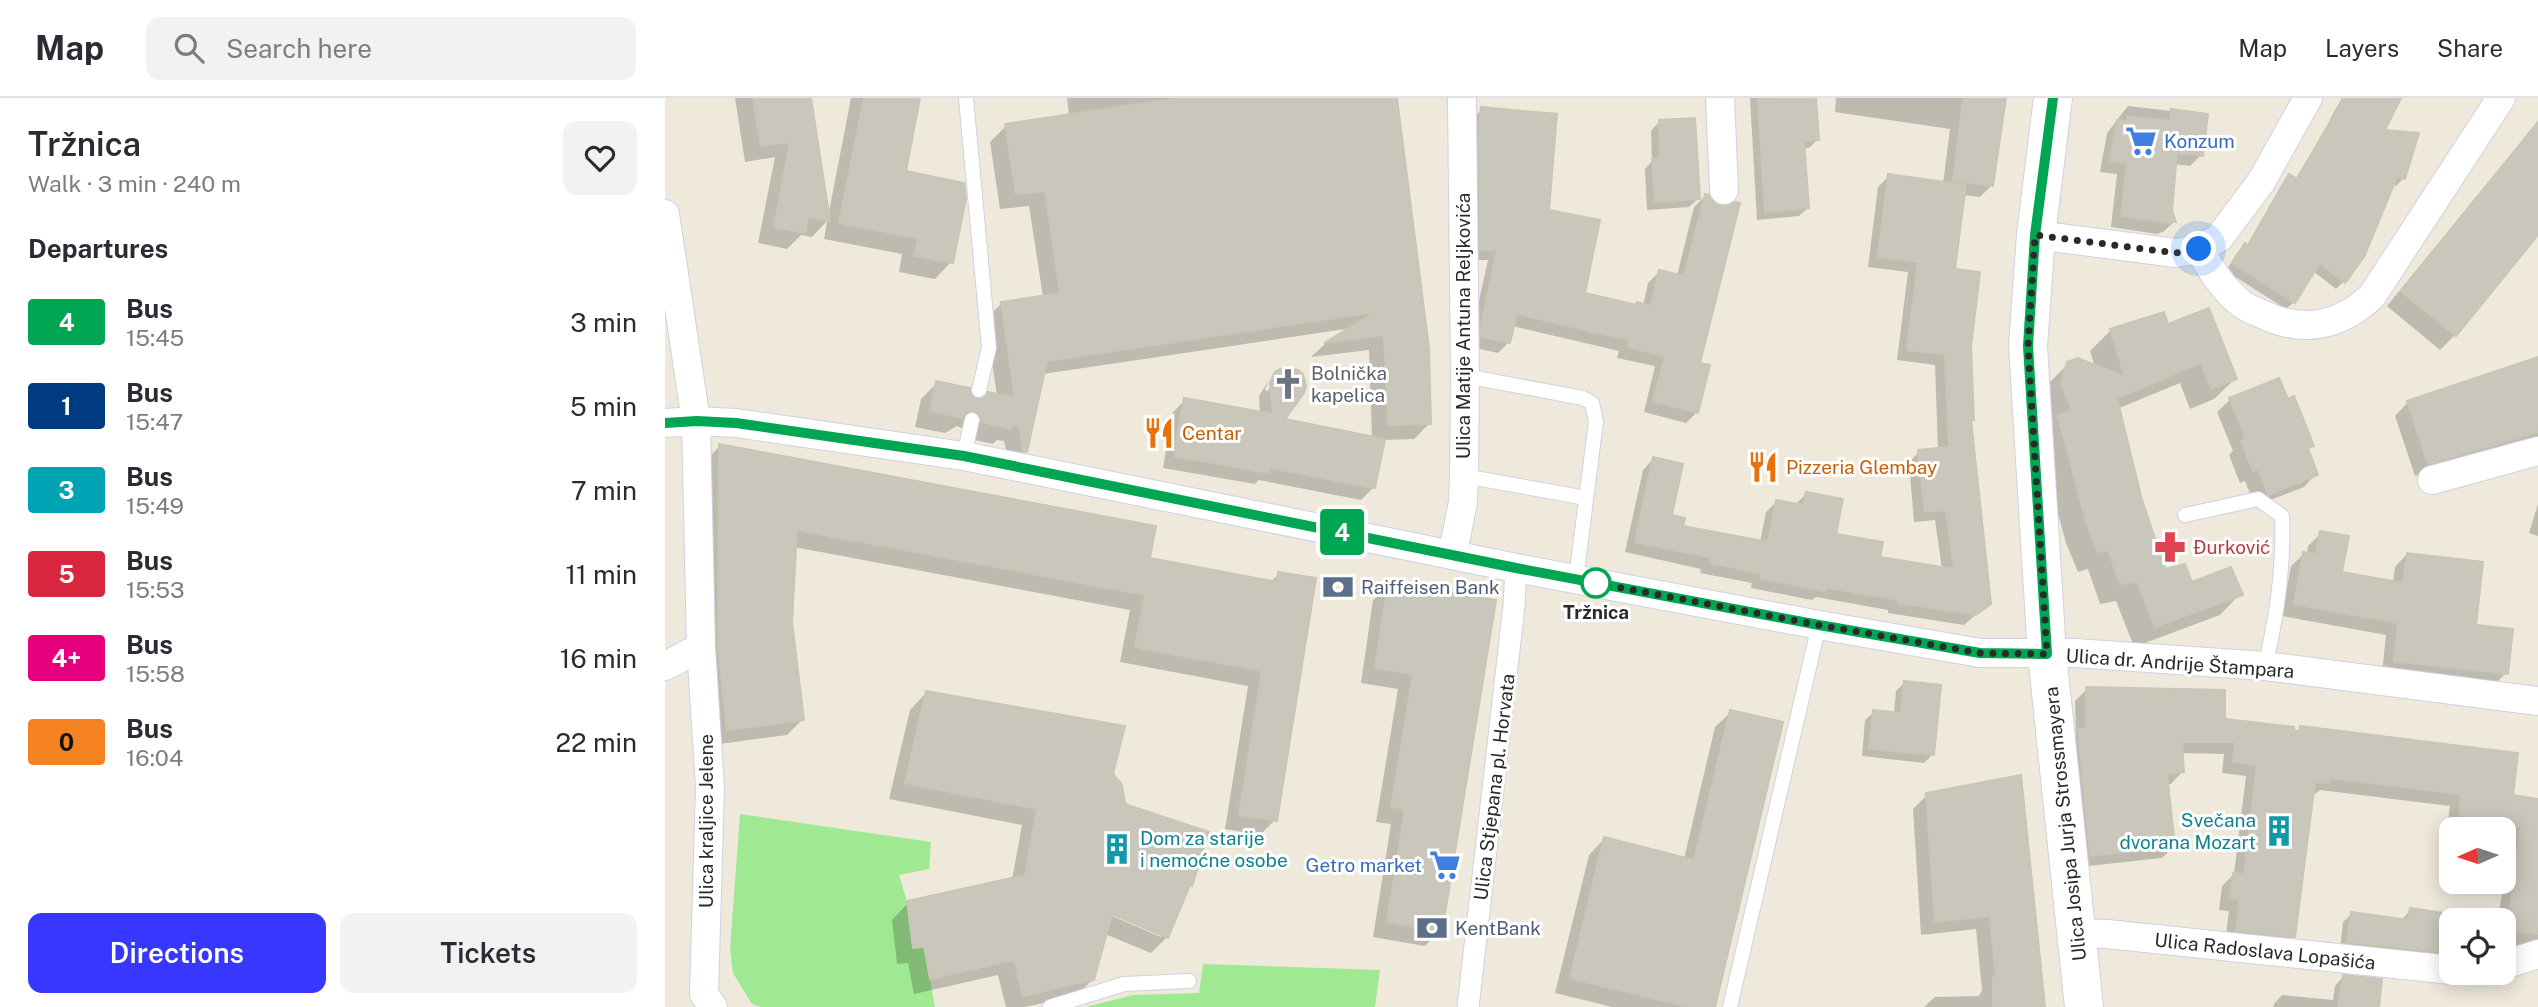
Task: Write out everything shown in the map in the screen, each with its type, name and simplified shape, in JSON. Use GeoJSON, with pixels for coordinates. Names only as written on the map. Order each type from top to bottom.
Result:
{"type":"FeatureCollection","features":[{"type":"Feature","properties":{"kind":"main road","name":"Ulica Josipa Jurja Strossmayera"},"geometry":{"type":"LineString","coordinates":[[2053,98],[2035,235],[2028,346],[2047,654],[2084,1007]]}},
{"type":"Feature","properties":{"kind":"street","name":"Ulica Matije Antuna Reljkovića"},"geometry":{"type":"LineString","coordinates":[[1453,553],[1463,502],[1464,476],[1461,98]]}},
{"type":"Feature","properties":{"kind":"street"},"geometry":{"type":"LineString","coordinates":[[1720,98],[1724,190]]}},
{"type":"Feature","properties":{"kind":"street"},"geometry":{"type":"LineString","coordinates":[[2035,235],[2176,253],[2199,249],[2220,238],[2242,209],[2261,182],[2308,98]]}},
{"type":"Feature","properties":{"kind":"street"},"geometry":{"type":"LineString","coordinates":[[2199,249],[2216,278],[2240,304],[2275,321],[2298,326],[2322,323],[2355,312],[2372,296],[2501,98]]}},
{"type":"Feature","properties":{"kind":"street","name":"Ulica kraljice Jelene"},"geometry":{"type":"LineString","coordinates":[[665,214],[697,421],[701,648],[710,787],[705,1003]]}},
{"type":"Feature","properties":{"kind":"street","name":"Ulica dr. Andrije Štampara"},"geometry":{"type":"LineString","coordinates":[[665,423],[736,423],[964,456],[1453,553],[1516,568],[1980,653],[2075,653],[2265,666],[2538,701]]}},
{"type":"Feature","properties":{"kind":"street"},"geometry":{"type":"LineString","coordinates":[[2433,480],[2538,451]]}},
{"type":"Feature","properties":{"kind":"street","name":"Ulica Stjepana pl. Horvata"},"geometry":{"type":"LineString","coordinates":[[1468,1007],[1514,606],[1516,568]]}},
{"type":"Feature","properties":{"kind":"street"},"geometry":{"type":"LineString","coordinates":[[665,666],[701,648]]}},
{"type":"Feature","properties":{"kind":"street","name":"Ulica Radoslava Lopašića"},"geometry":{"type":"LineString","coordinates":[[2078,933],[2439,969]]}},
{"type":"Feature","properties":{"kind":"street"},"geometry":{"type":"LineString","coordinates":[[2516,961],[2538,954]]}},
{"type":"Feature","properties":{"kind":"lane"},"geometry":{"type":"LineString","coordinates":[[966,98],[989,348],[979,390]]}},
{"type":"Feature","properties":{"kind":"lane"},"geometry":{"type":"LineString","coordinates":[[1465,376],[1583,398],[1592,402],[1597,421],[1576,579]]}},
{"type":"Feature","properties":{"kind":"lane"},"geometry":{"type":"LineString","coordinates":[[964,456],[972,420]]}},
{"type":"Feature","properties":{"kind":"lane"},"geometry":{"type":"LineString","coordinates":[[1464,476],[1586,498]]}},
{"type":"Feature","properties":{"kind":"lane"},"geometry":{"type":"LineString","coordinates":[[2185,514],[2258,499],[2282,516],[2284,554],[2274,627],[2265,666]]}},
{"type":"Feature","properties":{"kind":"lane"},"geometry":{"type":"LineString","coordinates":[[1730,1007],[1819,625]]}},
{"type":"Feature","properties":{"kind":"lane"},"geometry":{"type":"LineString","coordinates":[[1050,1007],[1124,984],[1189,981]]}},
{"type":"Feature","properties":{"kind":"green space"},"geometry":{"type":"Polygon","coordinates":[[[740,814],[931,842],[929,869],[899,875],[907,901],[913,948],[924,947],[935,1007],[761,1007],[752,1004],[733,973],[730,949],[740,814]]]}},
{"type":"Feature","properties":{"kind":"green space"},"geometry":{"type":"Polygon","coordinates":[[[1203,964],[1380,970],[1375,1007],[1086,1007],[1133,995],[1199,993],[1203,964]]]}},
{"type":"Feature","properties":{"kind":"building"},"geometry":{"type":"Polygon","coordinates":[[[753,98],[811,98],[830,221],[808,217],[805,233],[774,227],[790,142],[761,146],[753,98]]]}},
{"type":"Feature","properties":{"kind":"building"},"geometry":{"type":"Polygon","coordinates":[[[864,98],[920,98],[906,171],[964,183],[966,198],[953,263],[914,256],[918,238],[839,223],[864,98]]]}},
{"type":"Feature","properties":{"kind":"building"},"geometry":{"type":"Polygon","coordinates":[[[1179,98],[1397,98],[1429,348],[1431,424],[1388,425],[1384,335],[1324,343],[1375,312],[1047,361],[1027,452],[1023,451],[1020,426],[1012,424],[1011,429],[981,422],[979,413],[973,411],[965,413],[963,418],[930,411],[936,381],[970,388],[972,396],[977,399],[985,397],[988,392],[1015,398],[1001,302],[1060,293],[1045,191],[1016,194],[1005,124],[1179,98]]]}},
{"type":"Feature","properties":{"kind":"building"},"geometry":{"type":"Polygon","coordinates":[[[1816,98],[1819,140],[1804,141],[1809,208],[1765,212],[1758,99],[1816,98]]]}},
{"type":"Feature","properties":{"kind":"building"},"geometry":{"type":"Polygon","coordinates":[[[1963,98],[2006,98],[1993,186],[1953,181],[1963,98]]]}},
{"type":"Feature","properties":{"kind":"building"},"geometry":{"type":"Polygon","coordinates":[[[2344,98],[2401,98],[2385,130],[2419,133],[2405,179],[2397,177],[2364,257],[2345,283],[2320,263],[2295,303],[2232,263],[2245,243],[2248,246],[2289,174],[2297,179],[2344,98]]]}},
{"type":"Feature","properties":{"kind":"building"},"geometry":{"type":"Polygon","coordinates":[[[1481,107],[1557,114],[1549,210],[1600,220],[1585,293],[1651,306],[1659,270],[1684,276],[1705,194],[1717,205],[1740,203],[1700,363],[1710,365],[1698,413],[1653,401],[1665,356],[1627,347],[1629,340],[1517,314],[1510,343],[1481,336],[1497,250],[1480,250],[1481,107]]]}},
{"type":"Feature","properties":{"kind":"building"},"geometry":{"type":"Polygon","coordinates":[[[2171,109],[2208,114],[2203,156],[2177,153],[2172,211],[2176,222],[2121,216],[2127,163],[2110,161],[2117,120],[2127,121],[2127,116],[2170,121],[2171,109]]]}},
{"type":"Feature","properties":{"kind":"building"},"geometry":{"type":"Polygon","coordinates":[[[1695,118],[1700,199],[1655,202],[1652,159],[1660,158],[1659,120],[1695,118]]]}},
{"type":"Feature","properties":{"kind":"building"},"geometry":{"type":"Polygon","coordinates":[[[2538,122],[2538,235],[2456,336],[2401,291],[2538,122]]]}},
{"type":"Feature","properties":{"kind":"building"},"geometry":{"type":"Polygon","coordinates":[[[1888,174],[1966,185],[1955,269],[1980,272],[1971,347],[1974,420],[1971,420],[1991,604],[1976,615],[1898,603],[1898,600],[1825,587],[1825,591],[1760,578],[1761,573],[1710,563],[1711,558],[1635,542],[1653,457],[1683,464],[1672,515],[1685,518],[1683,526],[1768,542],[1776,500],[1803,505],[1806,492],[1843,499],[1836,534],[1883,542],[1880,557],[1954,569],[1946,510],[1925,512],[1918,450],[1949,447],[1945,354],[1907,350],[1918,262],[1878,257],[1888,174]]]}},
{"type":"Feature","properties":{"kind":"building"},"geometry":{"type":"Polygon","coordinates":[[[2209,308],[2237,379],[2211,389],[2201,363],[2117,398],[2142,500],[2165,569],[2185,564],[2192,582],[2231,567],[2243,595],[2155,627],[2137,581],[2120,584],[2108,550],[2098,552],[2086,522],[2058,416],[2072,410],[2061,384],[2067,362],[2078,358],[2125,377],[2110,329],[2164,312],[2168,324],[2209,308]]]}},
{"type":"Feature","properties":{"kind":"building"},"geometry":{"type":"Polygon","coordinates":[[[2538,357],[2538,432],[2428,464],[2407,401],[2538,357]]]}},
{"type":"Feature","properties":{"kind":"building"},"geometry":{"type":"Polygon","coordinates":[[[1284,367],[1303,374],[1306,386],[1285,419],[1385,439],[1375,488],[1270,468],[1269,473],[1174,456],[1184,398],[1273,414],[1270,383],[1275,372],[1284,367]]]}},
{"type":"Feature","properties":{"kind":"building"},"geometry":{"type":"Polygon","coordinates":[[[2279,378],[2288,399],[2294,396],[2314,446],[2308,448],[2318,475],[2268,495],[2258,469],[2253,471],[2241,441],[2246,439],[2229,398],[2279,378]]]}},
{"type":"Feature","properties":{"kind":"building"},"geometry":{"type":"Polygon","coordinates":[[[719,444],[1156,526],[1150,558],[1277,582],[1278,572],[1316,578],[1277,821],[1239,815],[1262,671],[1135,647],[1145,595],[797,530],[792,622],[804,720],[727,730],[718,646],[719,444]]]}},
{"type":"Feature","properties":{"kind":"building"},"geometry":{"type":"Polygon","coordinates":[[[2320,531],[2349,536],[2342,572],[2403,583],[2407,553],[2483,562],[2476,625],[2513,629],[2508,674],[2394,661],[2398,623],[2294,604],[2303,552],[2316,554],[2320,531]]]}},
{"type":"Feature","properties":{"kind":"building"},"geometry":{"type":"Polygon","coordinates":[[[1388,583],[1496,600],[1442,932],[1387,922],[1405,809],[1391,807],[1413,674],[1375,668],[1388,583]]]}},
{"type":"Feature","properties":{"kind":"building"},"geometry":{"type":"Polygon","coordinates":[[[1904,681],[1941,685],[1934,755],[1869,749],[1873,710],[1901,713],[1904,681]]]}},
{"type":"Feature","properties":{"kind":"building"},"geometry":{"type":"Polygon","coordinates":[[[2086,687],[2225,690],[2225,719],[2294,727],[2294,730],[2300,731],[2300,726],[2518,753],[2513,795],[2538,799],[2538,934],[2516,931],[2516,908],[2510,908],[2512,894],[2517,894],[2517,856],[2521,827],[2517,826],[2517,817],[2459,817],[2461,794],[2329,778],[2329,783],[2315,782],[2295,937],[2236,931],[2240,899],[2230,898],[2233,873],[2244,874],[2257,765],[2233,762],[2235,742],[2182,742],[2184,772],[2167,774],[2175,846],[2090,856],[2078,729],[2086,728],[2086,687]]]}},
{"type":"Feature","properties":{"kind":"building","name":"Dom za starije i nemoćne osobe"},"geometry":{"type":"Polygon","coordinates":[[[926,691],[1125,726],[1113,774],[1122,785],[1125,804],[1209,832],[1192,886],[1190,885],[1168,938],[1112,914],[1094,980],[1023,996],[1014,960],[930,979],[924,947],[913,948],[907,901],[1025,875],[1037,809],[905,783],[926,691]]]}},
{"type":"Feature","properties":{"kind":"building"},"geometry":{"type":"Polygon","coordinates":[[[1730,710],[1783,722],[1715,1007],[1688,1007],[1570,978],[1604,837],[1694,860],[1730,710]]]}},
{"type":"Feature","properties":{"kind":"building"},"geometry":{"type":"Polygon","coordinates":[[[2021,775],[2045,1007],[1993,1007],[1993,977],[1996,977],[1990,916],[1935,922],[1926,793],[2021,775]]]}},
{"type":"Feature","properties":{"kind":"building"},"geometry":{"type":"Polygon","coordinates":[[[2410,908],[2439,912],[2439,952],[2347,942],[2351,912],[2408,920],[2410,908]]]}},
{"type":"Feature","properties":{"kind":"building"},"geometry":{"type":"Polygon","coordinates":[[[2343,975],[2382,979],[2379,1007],[2338,1007],[2343,975]]]}},
{"type":"Feature","properties":{"kind":"bus line","name":"4"},"geometry":{"type":"LineString","coordinates":[[665,423],[736,423],[964,456],[1453,553],[1516,568],[1819,625],[1980,653],[2047,654],[2028,346],[2035,235],[2053,98]]}},
{"type":"Feature","properties":{"kind":"place","name":"Konzum"},"geometry":{"type":"Point","coordinates":[2141,141]}},
{"type":"Feature","properties":{"kind":"place","name":"Bolnička kapelica"},"geometry":{"type":"Point","coordinates":[1288,384]}},
{"type":"Feature","properties":{"kind":"place","name":"Centar"},"geometry":{"type":"Point","coordinates":[1159,433]}},
{"type":"Feature","properties":{"kind":"place","name":"Pizzeria Glembay"},"geometry":{"type":"Point","coordinates":[1763,467]}},
{"type":"Feature","properties":{"kind":"place","name":"Đurković"},"geometry":{"type":"Point","coordinates":[2170,547]}},
{"type":"Feature","properties":{"kind":"place","name":"Tržnica"},"geometry":{"type":"Point","coordinates":[1596,583]}},
{"type":"Feature","properties":{"kind":"place","name":"Raiffeisen Bank"},"geometry":{"type":"Point","coordinates":[1338,587]}},
{"type":"Feature","properties":{"kind":"place","name":"Svečana dvorana Mozart"},"geometry":{"type":"Point","coordinates":[2279,831]}},
{"type":"Feature","properties":{"kind":"place","name":"Dom za starije i nemoćne osobe"},"geometry":{"type":"Point","coordinates":[1117,849]}},
{"type":"Feature","properties":{"kind":"place","name":"Getro market"},"geometry":{"type":"Point","coordinates":[1445,865]}},
{"type":"Feature","properties":{"kind":"place","name":"KentBank"},"geometry":{"type":"Point","coordinates":[1432,928]}},
{"type":"Feature","properties":{"kind":"route"},"geometry":{"type":"LineString","coordinates":[[1596,583],[1980,653],[2047,654],[2028,346],[2035,235],[2176,253],[2199,249]]}}]}
